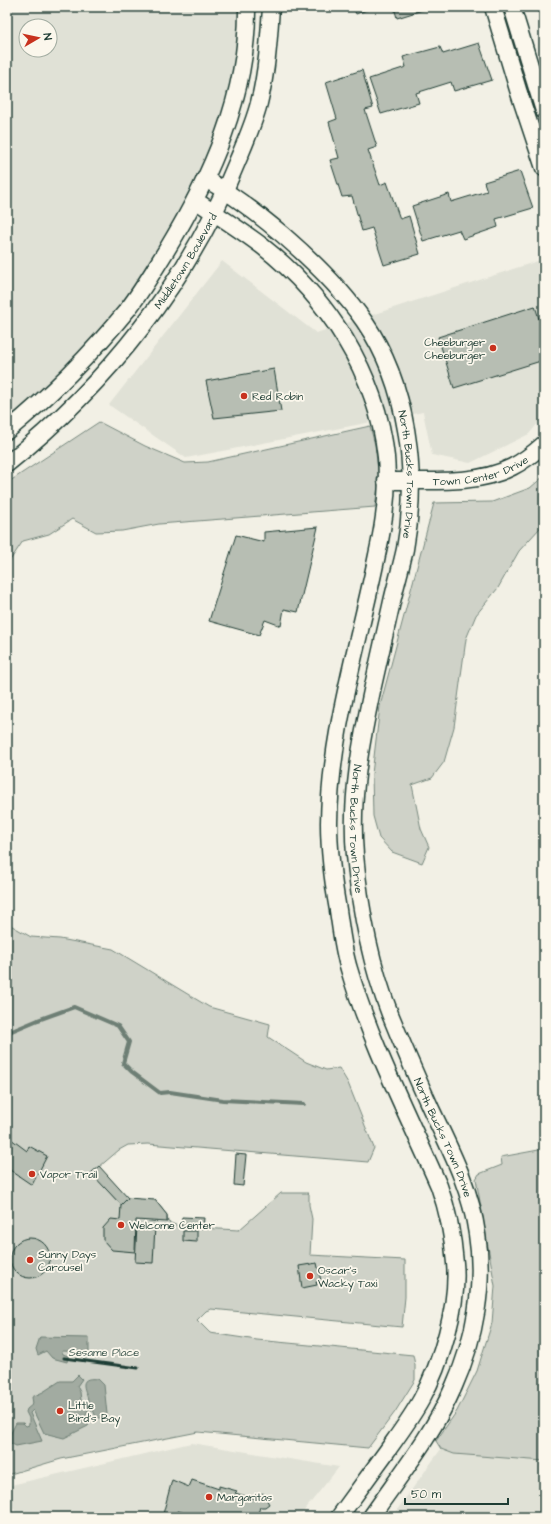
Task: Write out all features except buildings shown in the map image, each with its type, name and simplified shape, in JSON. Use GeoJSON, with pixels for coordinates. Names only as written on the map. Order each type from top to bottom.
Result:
{"type":"FeatureCollection","features":[{"type":"Feature","properties":{"kind":"street","name":"Middletown Boulevard"},"geometry":{"type":"LineString","coordinates":[[7,431],[27,415],[90,351],[128,308],[155,269],[194,200],[221,144],[235,99],[244,55],[247,7]]}},
{"type":"Feature","properties":{"kind":"street","name":"Middletown Boulevard"},"geometry":{"type":"LineString","coordinates":[[7,464],[37,439],[83,395],[119,356],[166,294],[196,249],[226,190],[252,126],[265,72],[269,43],[271,7]]}},
{"type":"Feature","properties":{"kind":"street"},"geometry":{"type":"LineString","coordinates":[[493,7],[544,168]]}},
{"type":"Feature","properties":{"kind":"street"},"geometry":{"type":"LineString","coordinates":[[512,7],[544,111]]}},
{"type":"Feature","properties":{"kind":"street","name":"North Bucks Town Drive"},"geometry":{"type":"LineString","coordinates":[[205,178],[226,190],[277,230],[313,261],[333,282],[364,322],[383,354],[398,395],[407,432],[411,480],[411,504],[406,548],[391,604],[358,760],[354,816],[355,851],[361,907],[366,935],[380,984],[390,1012],[430,1107],[451,1150],[465,1184],[477,1232],[480,1266],[478,1300],[470,1342],[456,1383],[446,1404],[421,1445],[371,1517]]}},
{"type":"Feature","properties":{"kind":"street","name":"North Bucks Town Drive"},"geometry":{"type":"LineString","coordinates":[[194,200],[263,247],[288,269],[314,295],[341,331],[353,350],[372,395],[382,434],[386,458],[384,511],[377,555],[350,670],[337,734],[331,780],[329,824],[331,859],[345,956],[349,972],[370,1030],[440,1186],[446,1204],[456,1264],[455,1290],[449,1324],[439,1359],[421,1401],[407,1423],[339,1517]]}},
{"type":"Feature","properties":{"kind":"street","name":"Town Center Drive"},"geometry":{"type":"LineString","coordinates":[[386,481],[478,478],[496,474],[529,457],[544,444]]}},
{"type":"Feature","properties":{"kind":"shaded area"},"geometry":{"type":"Polygon","coordinates":[[[7,7],[241,7],[234,66],[210,154],[178,218],[139,283],[102,329],[62,372],[7,421],[7,7]]]}},
{"type":"Feature","properties":{"kind":"shaded area"},"geometry":{"type":"Polygon","coordinates":[[[544,259],[544,416],[529,434],[470,463],[432,455],[423,412],[186,458],[109,405],[222,261],[316,333],[544,259]]]}},
{"type":"Feature","properties":{"kind":"shaded area"},"geometry":{"type":"Polygon","coordinates":[[[544,1306],[544,1517],[392,1517],[544,1306]]]}},
{"type":"Feature","properties":{"kind":"shaded area"},"geometry":{"type":"Polygon","coordinates":[[[40,1337],[89,1338],[89,1352],[62,1351],[63,1354],[68,1356],[67,1362],[52,1358],[46,1351],[38,1355],[36,1349],[40,1337]]]}},
{"type":"Feature","properties":{"kind":"shaded area","name":"Little Bird's Bay"},"geometry":{"type":"Polygon","coordinates":[[[78,1375],[82,1379],[77,1386],[80,1392],[81,1400],[84,1404],[88,1401],[84,1386],[86,1380],[98,1379],[104,1385],[106,1415],[102,1418],[98,1418],[93,1410],[88,1410],[86,1414],[89,1424],[88,1426],[64,1438],[44,1433],[33,1410],[30,1413],[42,1441],[16,1446],[10,1443],[10,1435],[16,1423],[23,1423],[26,1426],[29,1425],[29,1418],[26,1412],[27,1409],[33,1404],[32,1397],[60,1381],[72,1381],[78,1375]]]}},
{"type":"Feature","properties":{"kind":"shaded area"},"geometry":{"type":"Polygon","coordinates":[[[191,1443],[339,1467],[299,1517],[19,1517],[7,1498],[7,1486],[191,1443]]]}},
{"type":"Feature","properties":{"kind":"green space"},"geometry":{"type":"Polygon","coordinates":[[[99,422],[145,446],[185,463],[208,462],[370,426],[375,445],[379,479],[375,507],[159,524],[122,531],[96,532],[72,519],[49,534],[23,541],[7,565],[7,483],[99,422]]]}},
{"type":"Feature","properties":{"kind":"green space"},"geometry":{"type":"Polygon","coordinates":[[[544,476],[544,507],[540,528],[519,551],[498,588],[476,615],[466,639],[454,727],[444,762],[432,778],[412,785],[421,829],[429,847],[422,863],[392,852],[379,838],[373,816],[372,774],[380,706],[434,503],[492,502],[530,488],[544,476]]]}},
{"type":"Feature","properties":{"kind":"green space","name":"Sesame Place"},"geometry":{"type":"Polygon","coordinates":[[[7,923],[31,937],[60,939],[113,949],[209,1007],[270,1024],[268,1037],[306,1062],[326,1070],[339,1068],[348,1083],[374,1148],[368,1162],[148,1144],[128,1145],[119,1150],[92,1173],[121,1205],[155,1200],[167,1215],[168,1222],[181,1227],[239,1230],[281,1193],[308,1193],[312,1219],[310,1255],[405,1260],[405,1297],[402,1327],[211,1309],[206,1311],[197,1320],[210,1333],[257,1340],[413,1355],[415,1380],[395,1412],[368,1448],[198,1432],[61,1459],[7,1475],[7,923]]]}},
{"type":"Feature","properties":{"kind":"green space"},"geometry":{"type":"Polygon","coordinates":[[[544,1149],[544,1461],[454,1454],[441,1449],[436,1441],[457,1411],[477,1371],[492,1323],[495,1286],[476,1179],[479,1174],[502,1165],[501,1157],[544,1149]]]}},
{"type":"Feature","properties":{"kind":"waterway"},"geometry":{"type":"LineString","coordinates":[[7,1033],[74,1007],[118,1026],[129,1042],[123,1063],[132,1072],[160,1093],[170,1092],[223,1100],[304,1104]]}},
{"type":"Feature","properties":{"kind":"railway"},"geometry":{"type":"LineString","coordinates":[[64,1358],[138,1368]]}},
{"type":"Feature","properties":{"kind":"place","name":"Cheeburger Cheeburger"},"geometry":{"type":"Point","coordinates":[493,348]}},
{"type":"Feature","properties":{"kind":"place","name":"Red Robin"},"geometry":{"type":"Point","coordinates":[244,396]}},
{"type":"Feature","properties":{"kind":"place","name":"Vapor Trail"},"geometry":{"type":"Point","coordinates":[32,1174]}},
{"type":"Feature","properties":{"kind":"place","name":"Welcome Center"},"geometry":{"type":"Point","coordinates":[121,1225]}},
{"type":"Feature","properties":{"kind":"place","name":"Sunny Days Carousel"},"geometry":{"type":"Point","coordinates":[30,1260]}},
{"type":"Feature","properties":{"kind":"place","name":"Oscar's Wacky Taxi"},"geometry":{"type":"Point","coordinates":[310,1276]}},
{"type":"Feature","properties":{"kind":"place","name":"Little Bird's Bay"},"geometry":{"type":"Point","coordinates":[60,1411]}},
{"type":"Feature","properties":{"kind":"place","name":"Margaritas"},"geometry":{"type":"Point","coordinates":[209,1497]}}]}
